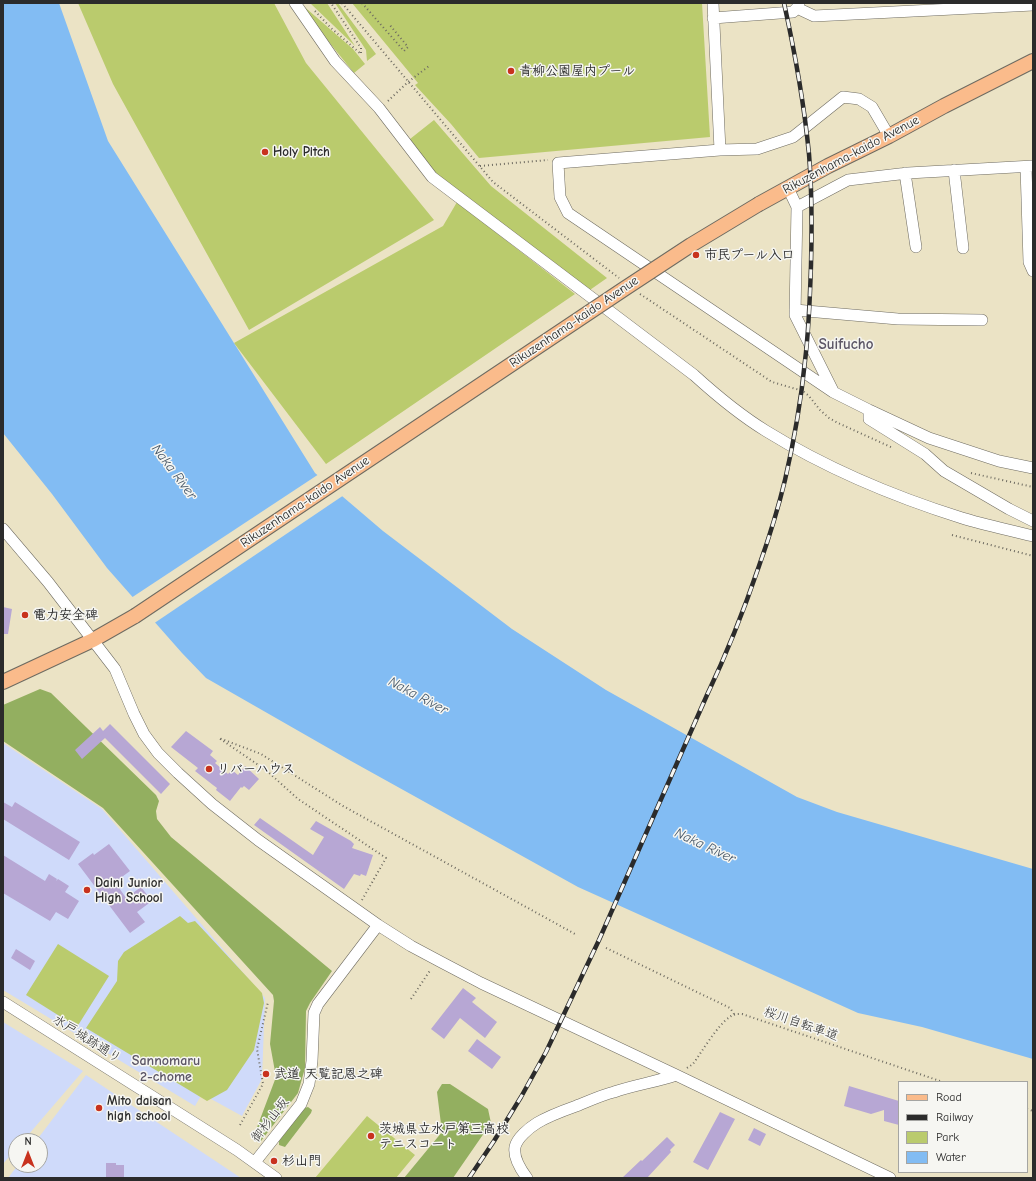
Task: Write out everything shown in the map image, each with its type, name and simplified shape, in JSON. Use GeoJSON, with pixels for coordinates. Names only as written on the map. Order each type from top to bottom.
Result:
{"type":"FeatureCollection","features":[{"type":"Feature","properties":{"kind":"main road","name":"Rikuzenhama-kaido Avenue"},"geometry":{"type":"LineString","coordinates":[[93,640],[135,616],[611,297],[690,246],[759,204],[828,166],[1033,61]]}},
{"type":"Feature","properties":{"kind":"main road"},"geometry":{"type":"LineString","coordinates":[[3,682],[93,640]]}},
{"type":"Feature","properties":{"kind":"street"},"geometry":{"type":"LineString","coordinates":[[295,3],[334,61],[380,108],[432,177],[688,370],[720,398],[764,430],[804,453],[872,485],[964,518],[1033,536]]}},
{"type":"Feature","properties":{"kind":"street"},"geometry":{"type":"LineString","coordinates":[[712,3],[720,150]]}},
{"type":"Feature","properties":{"kind":"street"},"geometry":{"type":"LineString","coordinates":[[714,18],[793,12],[798,6],[814,16],[1033,5]]}},
{"type":"Feature","properties":{"kind":"street"},"geometry":{"type":"LineString","coordinates":[[889,136],[872,107],[859,99],[843,97],[794,137],[757,149],[720,150],[558,163],[560,197],[568,214],[833,392],[929,438],[999,461],[1033,468]]}},
{"type":"Feature","properties":{"kind":"street"},"geometry":{"type":"LineString","coordinates":[[797,207],[848,180],[905,173],[1029,167],[1029,262],[1033,271]]}},
{"type":"Feature","properties":{"kind":"street"},"geometry":{"type":"LineString","coordinates":[[954,170],[963,248]]}},
{"type":"Feature","properties":{"kind":"street"},"geometry":{"type":"LineString","coordinates":[[905,173],[916,247]]}},
{"type":"Feature","properties":{"kind":"street"},"geometry":{"type":"LineString","coordinates":[[788,188],[797,207],[795,315],[833,392]]}},
{"type":"Feature","properties":{"kind":"street"},"geometry":{"type":"LineString","coordinates":[[795,310],[898,319],[982,320]]}},
{"type":"Feature","properties":{"kind":"street"},"geometry":{"type":"LineString","coordinates":[[869,410],[869,419],[925,454],[944,471],[1009,509],[1033,521]]}},
{"type":"Feature","properties":{"kind":"street"},"geometry":{"type":"LineString","coordinates":[[3,528],[48,582],[115,669],[144,734],[158,753],[212,804],[246,831],[356,910],[411,946],[481,983],[676,1074],[890,1178]]}},
{"type":"Feature","properties":{"kind":"street","name":"御杉山坂"},"geometry":{"type":"LineString","coordinates":[[255,1162],[301,1104],[309,1084],[312,1061],[314,1013],[318,1004],[378,925]]}},
{"type":"Feature","properties":{"kind":"street","name":"水戸城跡通り"},"geometry":{"type":"LineString","coordinates":[[3,1002],[237,1150],[276,1178]]}},
{"type":"Feature","properties":{"kind":"street"},"geometry":{"type":"LineString","coordinates":[[527,1178],[517,1161],[514,1152],[515,1146],[519,1139],[537,1123],[560,1112],[613,1092],[663,1079],[676,1074]]}},
{"type":"Feature","properties":{"kind":"path"},"geometry":{"type":"LineString","coordinates":[[312,8],[361,54],[361,48],[331,3]]}},
{"type":"Feature","properties":{"kind":"path"},"geometry":{"type":"LineString","coordinates":[[362,3],[404,51],[408,47],[389,24]]}},
{"type":"Feature","properties":{"kind":"path"},"geometry":{"type":"LineString","coordinates":[[380,108],[408,82],[429,66]]}},
{"type":"Feature","properties":{"kind":"path"},"geometry":{"type":"LineString","coordinates":[[480,166],[549,160]]}},
{"type":"Feature","properties":{"kind":"path"},"geometry":{"type":"LineString","coordinates":[[952,535],[1033,556]]}},
{"type":"Feature","properties":{"kind":"path"},"geometry":{"type":"LineString","coordinates":[[356,910],[386,858],[298,799],[267,771],[219,738],[261,754],[343,806],[575,934]]}},
{"type":"Feature","properties":{"kind":"path"},"geometry":{"type":"LineString","coordinates":[[606,948],[730,1008],[734,1015],[728,1017],[721,1024],[693,1064],[676,1074]]}},
{"type":"Feature","properties":{"kind":"path"},"geometry":{"type":"LineString","coordinates":[[411,999],[438,960]]}},
{"type":"Feature","properties":{"kind":"path"},"geometry":{"type":"LineString","coordinates":[[240,1125],[263,1084],[257,1049],[268,1002]]}},
{"type":"Feature","properties":{"kind":"path","name":"桜川自転車道"},"geometry":{"type":"LineString","coordinates":[[734,1015],[742,1014],[940,1081]]}},
{"type":"Feature","properties":{"kind":"shaded area","name":"Daini Junior High School"},"geometry":{"type":"Polygon","coordinates":[[[3,743],[102,809],[265,998],[262,1079],[242,1116],[202,1094],[195,1106],[3,990],[3,743]]]}},
{"type":"Feature","properties":{"kind":"shaded area"},"geometry":{"type":"Polygon","coordinates":[[[3,1022],[83,1071],[30,1133],[8,1133],[8,1158],[3,1164],[3,1022]]]}},
{"type":"Feature","properties":{"kind":"shaded area","name":"Mito daisan high school"},"geometry":{"type":"Polygon","coordinates":[[[86,1075],[241,1178],[8,1178],[12,1173],[48,1173],[48,1133],[42,1133],[86,1075]]]}},
{"type":"Feature","properties":{"kind":"green space","name":"Holy Pitch"},"geometry":{"type":"Polygon","coordinates":[[[78,3],[274,3],[306,63],[434,220],[249,330],[113,84],[78,3]]]}},
{"type":"Feature","properties":{"kind":"green space"},"geometry":{"type":"Polygon","coordinates":[[[300,3],[353,49],[365,64],[354,73],[320,31],[300,3]]]}},
{"type":"Feature","properties":{"kind":"green space"},"geometry":{"type":"Polygon","coordinates":[[[310,3],[327,3],[355,46],[310,3]]]}},
{"type":"Feature","properties":{"kind":"green space"},"geometry":{"type":"Polygon","coordinates":[[[335,3],[338,3],[376,54],[367,61],[366,50],[335,3]]]}},
{"type":"Feature","properties":{"kind":"green space"},"geometry":{"type":"Polygon","coordinates":[[[352,3],[702,3],[710,137],[479,158],[451,124],[415,85],[418,83],[352,3]]]}},
{"type":"Feature","properties":{"kind":"green space"},"geometry":{"type":"Polygon","coordinates":[[[434,120],[491,186],[607,278],[587,292],[436,177],[410,139],[434,120]]]}},
{"type":"Feature","properties":{"kind":"green space"},"geometry":{"type":"Polygon","coordinates":[[[457,202],[575,294],[326,464],[234,343],[443,226],[457,202]]]}},
{"type":"Feature","properties":{"kind":"green space"},"geometry":{"type":"Polygon","coordinates":[[[40,689],[51,693],[156,795],[159,801],[156,811],[157,819],[171,837],[332,971],[306,1011],[305,1068],[298,1093],[261,1141],[258,1142],[253,1138],[276,1077],[270,1044],[274,1001],[273,995],[103,808],[3,741],[3,705],[40,689]]]}},
{"type":"Feature","properties":{"kind":"green space"},"geometry":{"type":"Polygon","coordinates":[[[180,916],[188,923],[195,921],[262,993],[264,1003],[254,1050],[227,1090],[207,1101],[86,1028],[117,981],[118,961],[124,952],[180,916]]]}},
{"type":"Feature","properties":{"kind":"green space"},"geometry":{"type":"Polygon","coordinates":[[[58,944],[109,976],[77,1027],[26,995],[58,944]]]}},
{"type":"Feature","properties":{"kind":"green space"},"geometry":{"type":"Polygon","coordinates":[[[442,1084],[450,1084],[488,1109],[491,1123],[453,1178],[404,1178],[442,1132],[437,1092],[442,1084]]]}},
{"type":"Feature","properties":{"kind":"green space"},"geometry":{"type":"Polygon","coordinates":[[[308,1107],[312,1110],[311,1113],[285,1147],[279,1145],[279,1141],[304,1108],[308,1107]]]}},
{"type":"Feature","properties":{"kind":"green space","name":"茨城県立水戸第三高校 テニスコート"},"geometry":{"type":"Polygon","coordinates":[[[367,1116],[415,1155],[396,1178],[315,1178],[367,1116]]]}},
{"type":"Feature","properties":{"kind":"water","name":"Naka River"},"geometry":{"type":"Polygon","coordinates":[[[3,3],[59,3],[108,141],[315,473],[383,531],[512,629],[606,690],[797,797],[837,812],[1033,869],[1033,1059],[922,1027],[858,1013],[578,887],[351,761],[206,678],[107,568],[52,494],[3,433],[3,3]]]}},
{"type":"Feature","properties":{"kind":"pier"},"geometry":{"type":"Polygon","coordinates":[[[319,474],[344,495],[153,624],[131,598],[319,474]]]}},
{"type":"Feature","properties":{"kind":"building"},"geometry":{"type":"Polygon","coordinates":[[[3,607],[12,609],[8,634],[3,634],[3,607]]]}},
{"type":"Feature","properties":{"kind":"building"},"geometry":{"type":"Polygon","coordinates":[[[110,724],[170,784],[161,794],[105,738],[82,759],[75,750],[100,727],[103,731],[110,724]]]}},
{"type":"Feature","properties":{"kind":"building","name":"リバーハウス"},"geometry":{"type":"Polygon","coordinates":[[[186,731],[213,751],[210,755],[217,761],[215,763],[228,774],[232,770],[238,775],[245,766],[259,779],[249,790],[244,786],[242,788],[241,787],[230,801],[216,790],[217,788],[195,771],[198,768],[171,747],[186,731]]]}},
{"type":"Feature","properties":{"kind":"building"},"geometry":{"type":"Polygon","coordinates":[[[3,802],[12,807],[15,802],[80,842],[69,860],[3,819],[3,802]]]}},
{"type":"Feature","properties":{"kind":"building"},"geometry":{"type":"Polygon","coordinates":[[[260,818],[313,855],[324,837],[310,829],[316,821],[351,841],[354,844],[352,848],[373,855],[366,876],[354,874],[344,889],[254,825],[260,818]]]}},
{"type":"Feature","properties":{"kind":"building"},"geometry":{"type":"Polygon","coordinates":[[[109,844],[130,871],[115,882],[126,898],[141,887],[152,901],[137,912],[145,922],[130,933],[78,864],[109,844]]]}},
{"type":"Feature","properties":{"kind":"building"},"geometry":{"type":"Polygon","coordinates":[[[3,855],[45,881],[49,874],[57,879],[56,881],[58,879],[69,886],[65,892],[79,901],[68,919],[56,912],[50,921],[3,893],[3,855]]]}},
{"type":"Feature","properties":{"kind":"building"},"geometry":{"type":"Polygon","coordinates":[[[16,949],[35,961],[30,970],[11,958],[16,949]]]}},
{"type":"Feature","properties":{"kind":"building"},"geometry":{"type":"Polygon","coordinates":[[[463,988],[476,998],[472,1002],[497,1022],[485,1038],[460,1018],[444,1039],[431,1029],[463,988]]]}},
{"type":"Feature","properties":{"kind":"building"},"geometry":{"type":"Polygon","coordinates":[[[477,1039],[501,1057],[492,1069],[468,1051],[477,1039]]]}},
{"type":"Feature","properties":{"kind":"building"},"geometry":{"type":"Polygon","coordinates":[[[849,1086],[898,1101],[898,1125],[884,1121],[884,1110],[871,1114],[844,1106],[849,1086]]]}},
{"type":"Feature","properties":{"kind":"building"},"geometry":{"type":"Polygon","coordinates":[[[720,1112],[735,1119],[708,1170],[693,1162],[720,1112]]]}},
{"type":"Feature","properties":{"kind":"building"},"geometry":{"type":"Polygon","coordinates":[[[754,1128],[766,1134],[760,1146],[748,1140],[754,1128]]]}},
{"type":"Feature","properties":{"kind":"building"},"geometry":{"type":"Polygon","coordinates":[[[667,1137],[675,1145],[670,1150],[671,1152],[647,1178],[622,1178],[641,1160],[642,1161],[667,1137]]]}},
{"type":"Feature","properties":{"kind":"building"},"geometry":{"type":"Polygon","coordinates":[[[106,1163],[124,1165],[124,1178],[106,1178],[106,1163]]]}},
{"type":"Feature","properties":{"kind":"railway"},"geometry":{"type":"LineString","coordinates":[[469,1178],[521,1097],[546,1052],[599,940],[741,615],[770,534],[785,480],[799,406],[807,337],[811,277],[812,210],[805,116],[784,3]]}},
{"type":"Feature","properties":{"kind":"place","name":"青柳公園屋内プール"},"geometry":{"type":"Point","coordinates":[511,71]}},
{"type":"Feature","properties":{"kind":"place","name":"Holy Pitch"},"geometry":{"type":"Point","coordinates":[265,152]}},
{"type":"Feature","properties":{"kind":"place","name":"市民プール入口"},"geometry":{"type":"Point","coordinates":[696,255]}},
{"type":"Feature","properties":{"kind":"place","name":"電力安全碑"},"geometry":{"type":"Point","coordinates":[25,615]}},
{"type":"Feature","properties":{"kind":"place","name":"リバーハウス"},"geometry":{"type":"Point","coordinates":[209,769]}},
{"type":"Feature","properties":{"kind":"place","name":"Daini Junior High School"},"geometry":{"type":"Point","coordinates":[87,890]}},
{"type":"Feature","properties":{"kind":"place","name":"武道 天覧記恩之碑"},"geometry":{"type":"Point","coordinates":[266,1074]}},
{"type":"Feature","properties":{"kind":"place","name":"Mito daisan high school"},"geometry":{"type":"Point","coordinates":[99,1108]}},
{"type":"Feature","properties":{"kind":"place","name":"茨城県立水戸第三高校 テニスコート"},"geometry":{"type":"Point","coordinates":[371,1136]}},
{"type":"Feature","properties":{"kind":"place","name":"杉山門"},"geometry":{"type":"Point","coordinates":[274,1161]}},
{"type":"Feature","properties":{"kind":"district","name":"Suifucho"},"geometry":{"type":"Point","coordinates":[846,345]}},
{"type":"Feature","properties":{"kind":"district","name":"Sannomaru 2-chome"},"geometry":{"type":"Point","coordinates":[166,1070]}}]}
